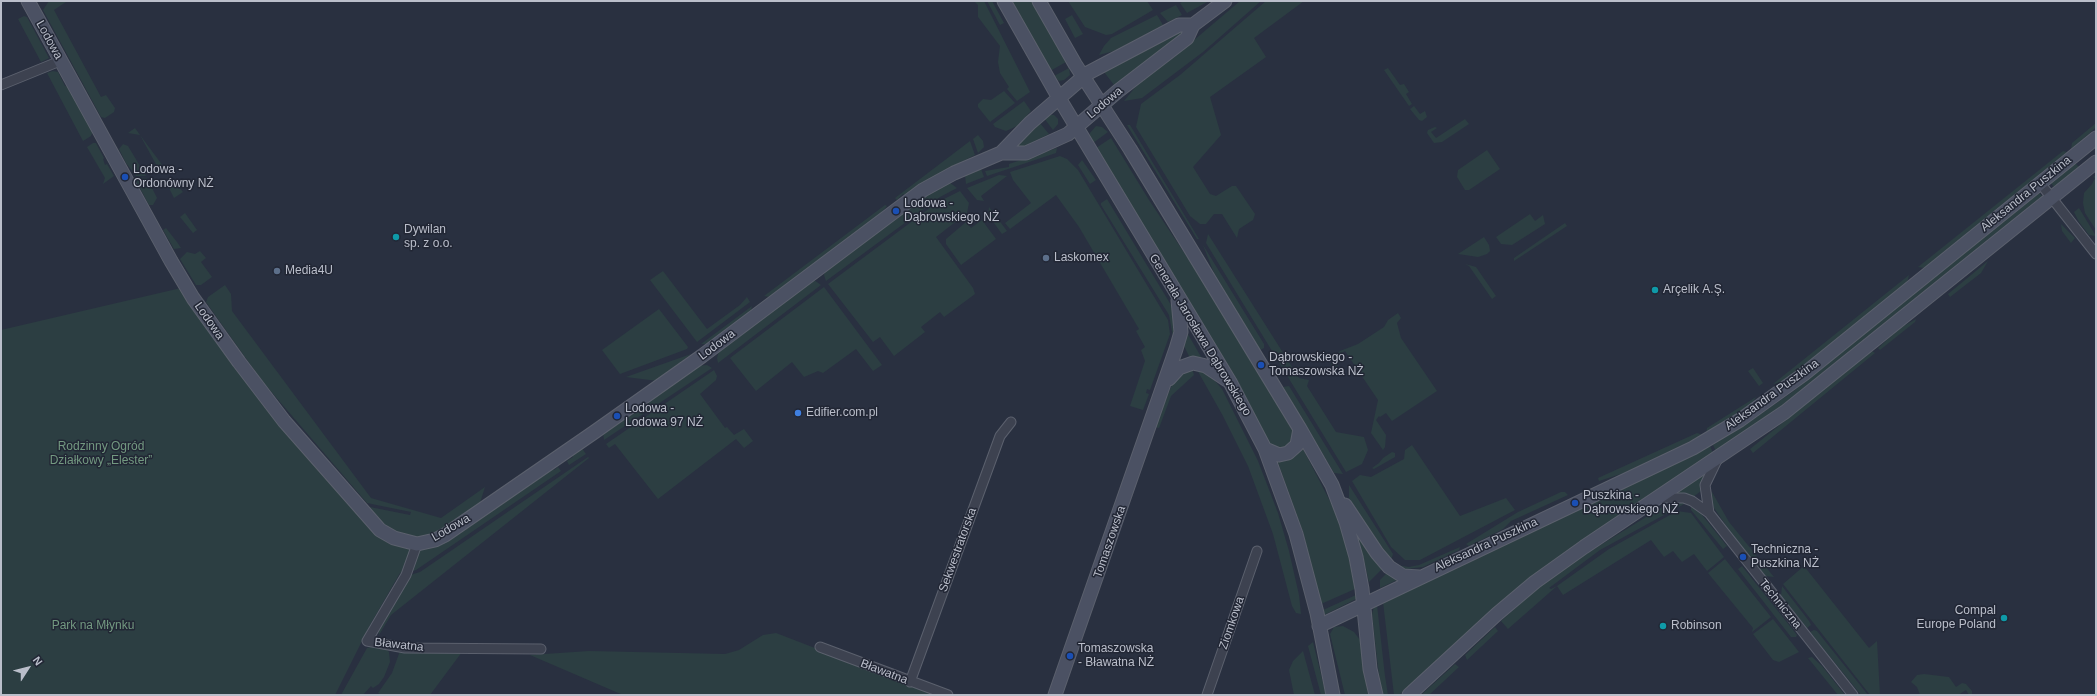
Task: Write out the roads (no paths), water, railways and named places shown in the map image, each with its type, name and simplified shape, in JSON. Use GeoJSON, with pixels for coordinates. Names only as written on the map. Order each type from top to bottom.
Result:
{"type":"FeatureCollection","features":[{"type":"Feature","properties":{"kind":"main road","name":"Lodowa"},"geometry":{"type":"LineString","coordinates":[[28,1],[193,298],[247,374],[284,421],[380,530],[394,538],[417,544],[435,540],[445,535],[582,440],[702,356],[924,190],[954,172],[1001,153],[1026,153],[1063,137],[1187,38],[1193,25],[1225,1]]}},
{"type":"Feature","properties":{"kind":"main road","name":"Generała Jarosława Dąbrowskiego"},"geometry":{"type":"LineString","coordinates":[[1004,1],[1076,127],[1230,382],[1265,449],[1296,534],[1319,626],[1333,695]]}},
{"type":"Feature","properties":{"kind":"main road"},"geometry":{"type":"LineString","coordinates":[[1039,1],[1083,77],[1134,155],[1300,429],[1332,486],[1387,565],[1395,572],[1403,576],[1419,577]]}},
{"type":"Feature","properties":{"kind":"main road","name":"Lodowa"},"geometry":{"type":"LineString","coordinates":[[1001,153],[1030,123],[1083,77],[1100,66],[1179,25],[1193,25]]}},
{"type":"Feature","properties":{"kind":"main road","name":"Aleksandra Puszkina"},"geometry":{"type":"LineString","coordinates":[[1319,626],[1700,444],[1740,420],[1804,374],[2096,138]]}},
{"type":"Feature","properties":{"kind":"main road","name":"Aleksandra Puszkina"},"geometry":{"type":"LineString","coordinates":[[1409,695],[1522,593],[1578,551],[1785,412],[2096,162]]}},
{"type":"Feature","properties":{"kind":"main road","name":"Tomaszowska"},"geometry":{"type":"LineString","coordinates":[[1055,695],[1164,388],[1181,332],[1178,296]]}},
{"type":"Feature","properties":{"kind":"main road","name":"Tomaszowska"},"geometry":{"type":"LineString","coordinates":[[1164,388],[1176,370],[1193,363],[1206,366],[1230,382]]}},
{"type":"Feature","properties":{"kind":"main road"},"geometry":{"type":"LineString","coordinates":[[1265,449],[1279,455],[1288,453],[1295,448],[1299,441],[1300,429]]}},
{"type":"Feature","properties":{"kind":"main road"},"geometry":{"type":"LineString","coordinates":[[1332,486],[1352,538],[1359,570],[1364,604],[1370,669],[1376,695]]}},
{"type":"Feature","properties":{"kind":"street"},"geometry":{"type":"LineString","coordinates":[[1,85],[60,61]]}},
{"type":"Feature","properties":{"kind":"street"},"geometry":{"type":"LineString","coordinates":[[2040,183],[2096,254]]}},
{"type":"Feature","properties":{"kind":"street","name":"Sekwestratorska"},"geometry":{"type":"LineString","coordinates":[[910,682],[1000,436],[1011,422]]}},
{"type":"Feature","properties":{"kind":"street"},"geometry":{"type":"LineString","coordinates":[[1708,512],[1705,485],[1718,458]]}},
{"type":"Feature","properties":{"kind":"street","name":"Techniczna"},"geometry":{"type":"LineString","coordinates":[[1658,498],[1684,498],[1692,501],[1708,512],[1853,695]]}},
{"type":"Feature","properties":{"kind":"street","name":"Bławatna"},"geometry":{"type":"LineString","coordinates":[[417,544],[406,575],[367,641],[405,648],[541,649]]}},
{"type":"Feature","properties":{"kind":"street","name":"Ziomkowa"},"geometry":{"type":"LineString","coordinates":[[1207,695],[1257,551]]}},
{"type":"Feature","properties":{"kind":"street","name":"Bławatna"},"geometry":{"type":"LineString","coordinates":[[820,647],[948,695]]}},
{"type":"Feature","properties":{"kind":"place","name":"Lodowa - Ordonówny NŻ"},"geometry":{"type":"Point","coordinates":[125,177]}},
{"type":"Feature","properties":{"kind":"place","name":"Lodowa - Dąbrowskiego NŻ"},"geometry":{"type":"Point","coordinates":[896,211]}},
{"type":"Feature","properties":{"kind":"place","name":"Dywilan sp. z o.o."},"geometry":{"type":"Point","coordinates":[396,237]}},
{"type":"Feature","properties":{"kind":"place","name":"Laskomex"},"geometry":{"type":"Point","coordinates":[1046,258]}},
{"type":"Feature","properties":{"kind":"place","name":"Media4U"},"geometry":{"type":"Point","coordinates":[277,271]}},
{"type":"Feature","properties":{"kind":"place","name":"Arçelik A.Ş."},"geometry":{"type":"Point","coordinates":[1655,290]}},
{"type":"Feature","properties":{"kind":"place","name":"Dąbrowskiego - Tomaszowska NŻ"},"geometry":{"type":"Point","coordinates":[1261,365]}},
{"type":"Feature","properties":{"kind":"place","name":"Edifier.com.pl"},"geometry":{"type":"Point","coordinates":[798,413]}},
{"type":"Feature","properties":{"kind":"place","name":"Lodowa - Lodowa 97 NŻ"},"geometry":{"type":"Point","coordinates":[617,416]}},
{"type":"Feature","properties":{"kind":"place","name":"Puszkina - Dąbrowskiego NŻ"},"geometry":{"type":"Point","coordinates":[1575,503]}},
{"type":"Feature","properties":{"kind":"place","name":"Techniczna - Puszkina NŻ"},"geometry":{"type":"Point","coordinates":[1743,557]}},
{"type":"Feature","properties":{"kind":"place","name":"Compal Europe Poland"},"geometry":{"type":"Point","coordinates":[2004,618]}},
{"type":"Feature","properties":{"kind":"place","name":"Robinson"},"geometry":{"type":"Point","coordinates":[1663,626]}},
{"type":"Feature","properties":{"kind":"place","name":"Tomaszowska - Bławatna NŻ"},"geometry":{"type":"Point","coordinates":[1070,656]}},
{"type":"Feature","properties":{"kind":"park label","name":"Rodzinny Ogród Działkowy „Elester”"},"geometry":{"type":"Point","coordinates":[101,454]}},
{"type":"Feature","properties":{"kind":"park label","name":"Park na Młynku"},"geometry":{"type":"Point","coordinates":[93,626]}}]}
